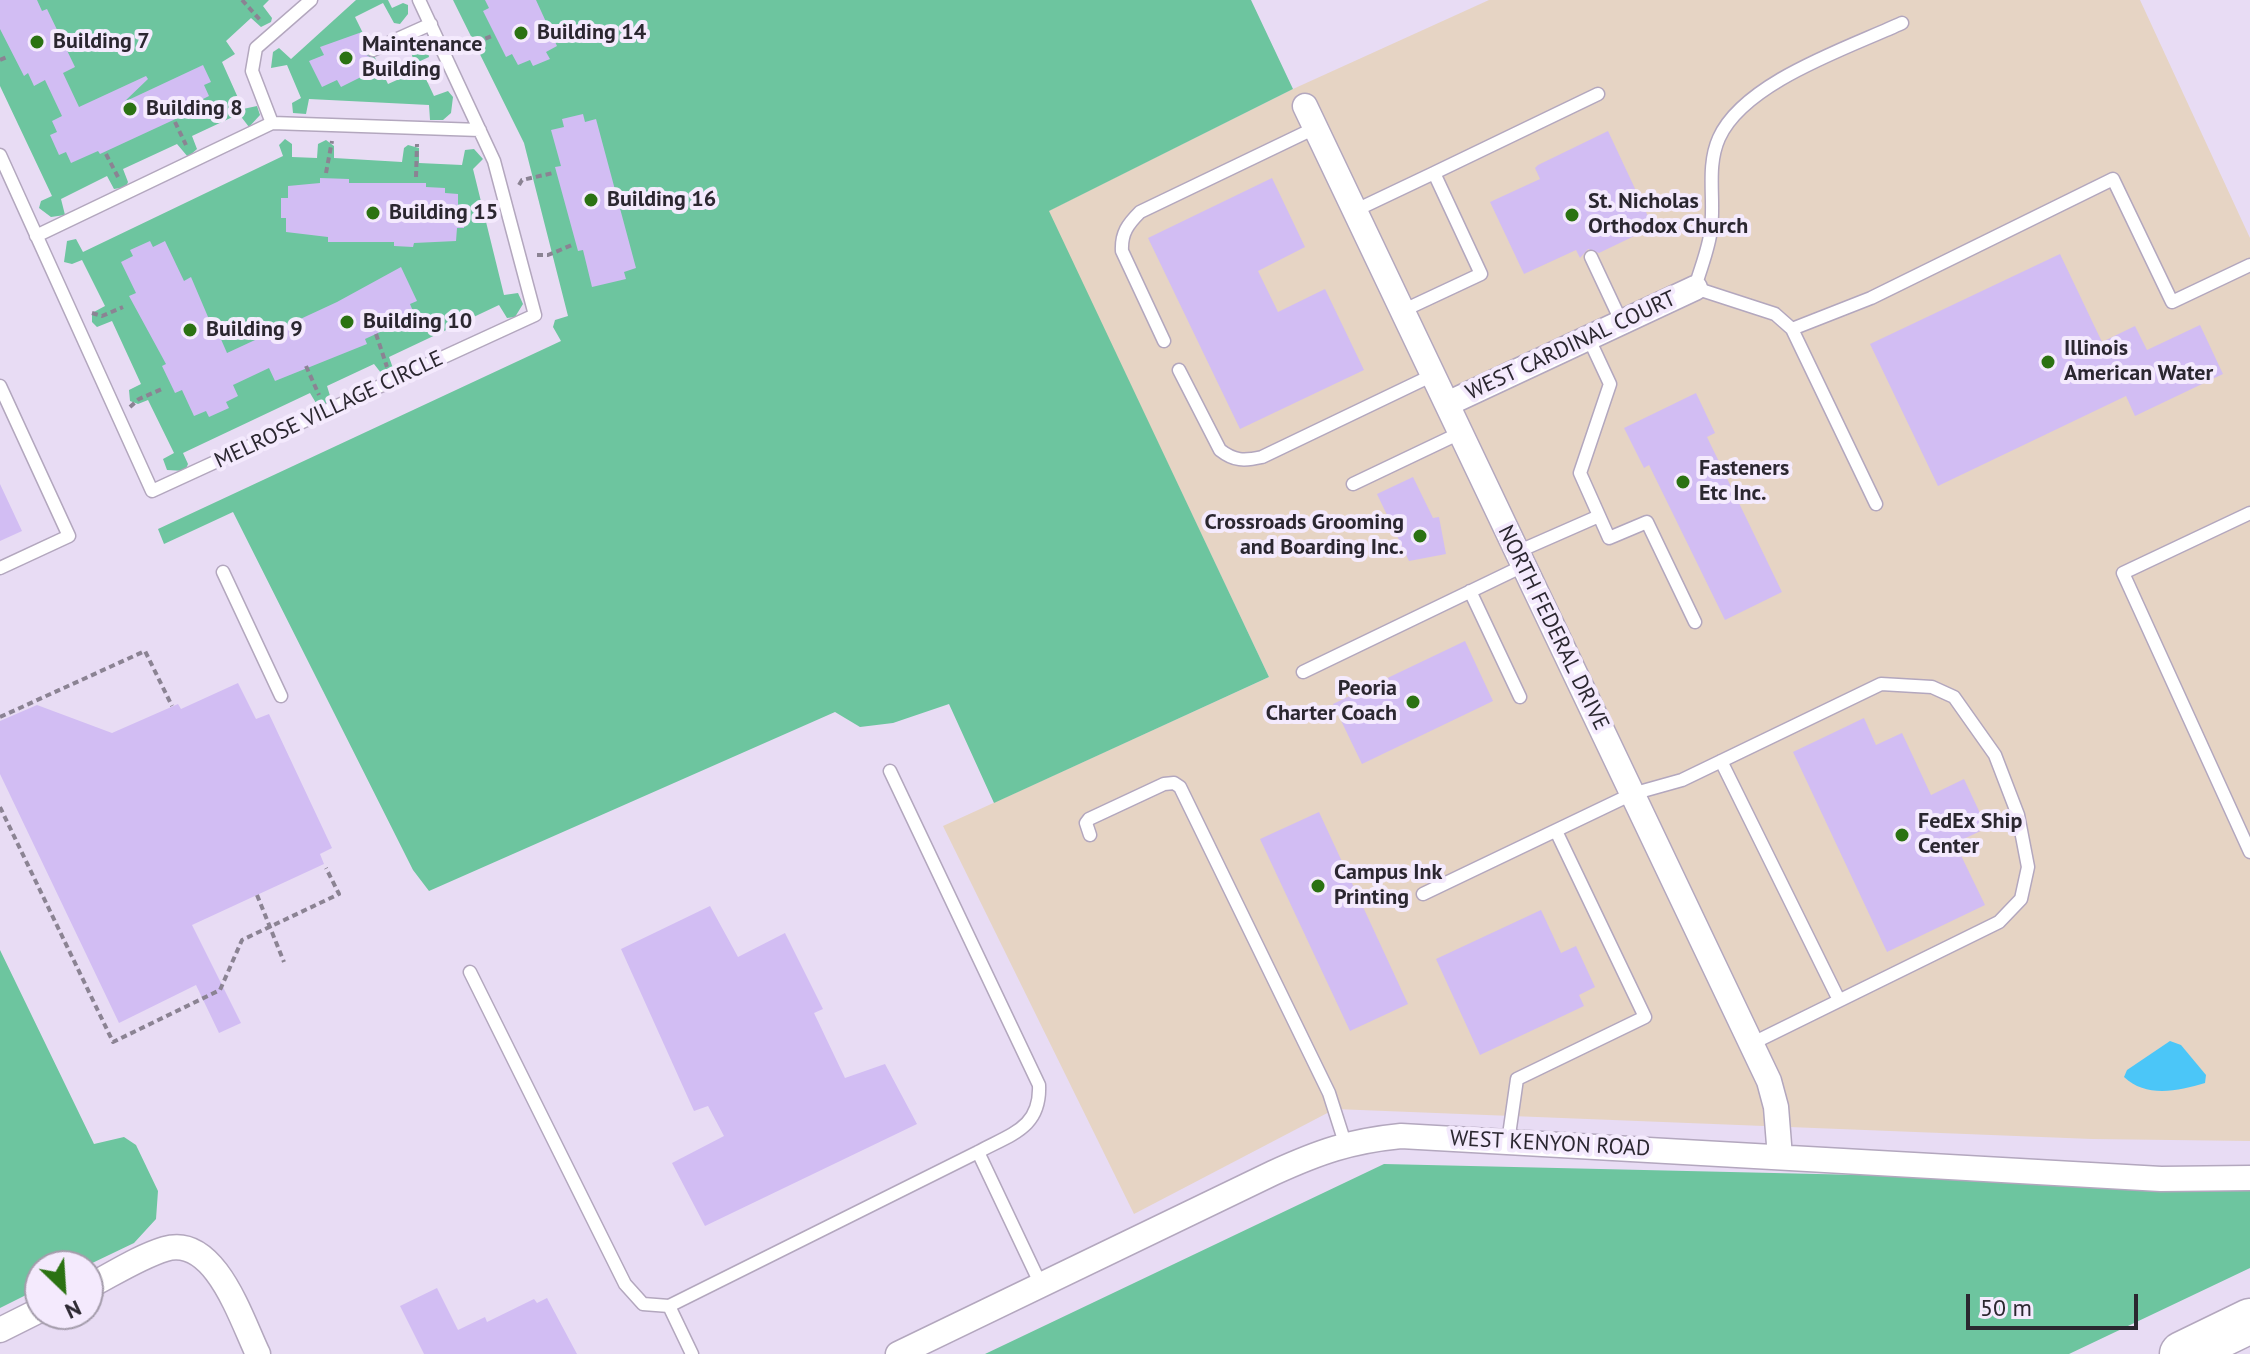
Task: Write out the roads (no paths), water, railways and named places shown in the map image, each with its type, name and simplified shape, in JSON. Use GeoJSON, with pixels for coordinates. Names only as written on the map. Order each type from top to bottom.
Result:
{"type":"FeatureCollection","features":[{"type":"Feature","properties":{"kind":"highway"},"geometry":{"type":"LineString","coordinates":[[2182,1354],[2250,1321]]}},
{"type":"Feature","properties":{"kind":"street","name":"NORTH FEDERAL DRIVE"},"geometry":{"type":"LineString","coordinates":[[1305,106],[1769,1081],[1776,1107],[1780,1157]]}},
{"type":"Feature","properties":{"kind":"street","name":"WEST CARDINAL COURT"},"geometry":{"type":"LineString","coordinates":[[1447,404],[1695,288]]}},
{"type":"Feature","properties":{"kind":"street","name":"WEST KENYON ROAD"},"geometry":{"type":"LineString","coordinates":[[898,1354],[1273,1173],[1345,1143],[1401,1136],[2161,1179],[2250,1178]]}},
{"type":"Feature","properties":{"kind":"street"},"geometry":{"type":"LineString","coordinates":[[104,1279],[165,1249],[182,1246],[199,1252],[214,1264],[258,1354]]}},
{"type":"Feature","properties":{"kind":"street"},"geometry":{"type":"LineString","coordinates":[[0,1330],[24,1318]]}},
{"type":"Feature","properties":{"kind":"lane"},"geometry":{"type":"LineString","coordinates":[[272,123],[252,71],[256,48],[311,0]]}},
{"type":"Feature","properties":{"kind":"lane","name":"MELROSE VILLAGE CIRCLE"},"geometry":{"type":"LineString","coordinates":[[0,155],[152,491],[535,315],[502,189],[480,130],[419,0]]}},
{"type":"Feature","properties":{"kind":"lane"},"geometry":{"type":"LineString","coordinates":[[1876,504],[1792,329],[1775,314],[1695,288],[1711,229],[1710,177],[1719,138],[1744,103],[1787,77],[1902,23]]}},
{"type":"Feature","properties":{"kind":"lane"},"geometry":{"type":"LineString","coordinates":[[373,50],[431,24]]}},
{"type":"Feature","properties":{"kind":"lane"},"geometry":{"type":"LineString","coordinates":[[1354,211],[1598,94]]}},
{"type":"Feature","properties":{"kind":"lane"},"geometry":{"type":"LineString","coordinates":[[36,236],[272,123],[417,131],[480,130]]}},
{"type":"Feature","properties":{"kind":"lane"},"geometry":{"type":"LineString","coordinates":[[1164,341],[1122,251],[1121,237],[1130,222],[1140,212],[1315,128]]}},
{"type":"Feature","properties":{"kind":"lane"},"geometry":{"type":"LineString","coordinates":[[1402,311],[1481,274],[1434,173]]}},
{"type":"Feature","properties":{"kind":"lane"},"geometry":{"type":"LineString","coordinates":[[1792,329],[1871,298],[2113,179],[2172,302],[2250,265]]}},
{"type":"Feature","properties":{"kind":"lane"},"geometry":{"type":"LineString","coordinates":[[1591,257],[1622,323]]}},
{"type":"Feature","properties":{"kind":"lane"},"geometry":{"type":"LineString","coordinates":[[1589,339],[1610,384],[1580,473],[1609,538],[1647,522],[1695,622]]}},
{"type":"Feature","properties":{"kind":"lane"},"geometry":{"type":"LineString","coordinates":[[1179,370],[1220,450],[1231,459],[1247,461],[1262,457],[1433,375]]}},
{"type":"Feature","properties":{"kind":"lane"},"geometry":{"type":"LineString","coordinates":[[0,386],[69,536],[0,568]]}},
{"type":"Feature","properties":{"kind":"lane"},"geometry":{"type":"LineString","coordinates":[[1353,484],[1460,433]]}},
{"type":"Feature","properties":{"kind":"lane"},"geometry":{"type":"LineString","coordinates":[[2250,513],[2123,573],[2250,852]]}},
{"type":"Feature","properties":{"kind":"lane"},"geometry":{"type":"LineString","coordinates":[[1303,672],[1470,591],[1520,559],[1599,516]]}},
{"type":"Feature","properties":{"kind":"lane"},"geometry":{"type":"LineString","coordinates":[[223,572],[281,696]]}},
{"type":"Feature","properties":{"kind":"lane"},"geometry":{"type":"LineString","coordinates":[[1470,591],[1520,697]]}},
{"type":"Feature","properties":{"kind":"lane"},"geometry":{"type":"LineString","coordinates":[[1423,894],[1632,794],[1682,780],[1881,684],[1932,687],[1954,697],[1995,755],[2018,815],[2028,867],[2021,899],[1999,922],[1751,1044]]}},
{"type":"Feature","properties":{"kind":"lane"},"geometry":{"type":"LineString","coordinates":[[1721,761],[1839,1000]]}},
{"type":"Feature","properties":{"kind":"lane"},"geometry":{"type":"LineString","coordinates":[[470,972],[625,1284],[643,1304],[669,1306],[978,1152],[1027,1125],[1040,1106],[1039,1085],[890,771]]}},
{"type":"Feature","properties":{"kind":"lane"},"geometry":{"type":"LineString","coordinates":[[1090,835],[1086,823],[1089,819],[1164,784],[1174,783],[1180,787],[1329,1093],[1345,1143]]}},
{"type":"Feature","properties":{"kind":"lane"},"geometry":{"type":"LineString","coordinates":[[1508,1142],[1517,1079],[1645,1017],[1556,831]]}},
{"type":"Feature","properties":{"kind":"lane"},"geometry":{"type":"LineString","coordinates":[[978,1152],[1041,1285]]}},
{"type":"Feature","properties":{"kind":"lane"},"geometry":{"type":"LineString","coordinates":[[669,1306],[692,1354]]}},
{"type":"Feature","properties":{"kind":"water"},"geometry":{"type":"Polygon","coordinates":[[[2170,1041],[2181,1045],[2206,1075],[2205,1083],[2163,1091],[2142,1088],[2124,1077],[2127,1070],[2170,1041]]]}},
{"type":"Feature","properties":{"kind":"place","name":"Building 14"},"geometry":{"type":"Point","coordinates":[521,33]}},
{"type":"Feature","properties":{"kind":"place","name":"Building 7"},"geometry":{"type":"Point","coordinates":[37,42]}},
{"type":"Feature","properties":{"kind":"place","name":"Maintenance Building"},"geometry":{"type":"Point","coordinates":[346,58]}},
{"type":"Feature","properties":{"kind":"place","name":"Building 8"},"geometry":{"type":"Point","coordinates":[130,109]}},
{"type":"Feature","properties":{"kind":"place","name":"Building 16"},"geometry":{"type":"Point","coordinates":[591,200]}},
{"type":"Feature","properties":{"kind":"place","name":"Building 15"},"geometry":{"type":"Point","coordinates":[373,213]}},
{"type":"Feature","properties":{"kind":"place","name":"St. Nicholas Orthodox Church"},"geometry":{"type":"Point","coordinates":[1572,215]}},
{"type":"Feature","properties":{"kind":"place","name":"Building 10"},"geometry":{"type":"Point","coordinates":[347,322]}},
{"type":"Feature","properties":{"kind":"place","name":"Building 9"},"geometry":{"type":"Point","coordinates":[190,330]}},
{"type":"Feature","properties":{"kind":"place","name":"Illinois American Water"},"geometry":{"type":"Point","coordinates":[2048,362]}},
{"type":"Feature","properties":{"kind":"place","name":"Fasteners Etc Inc."},"geometry":{"type":"Point","coordinates":[1683,482]}},
{"type":"Feature","properties":{"kind":"place","name":"Crossroads Grooming and Boarding Inc."},"geometry":{"type":"Point","coordinates":[1420,536]}},
{"type":"Feature","properties":{"kind":"place","name":"Peoria Charter Coach"},"geometry":{"type":"Point","coordinates":[1413,702]}},
{"type":"Feature","properties":{"kind":"place","name":"FedEx Ship Center"},"geometry":{"type":"Point","coordinates":[1902,835]}},
{"type":"Feature","properties":{"kind":"place","name":"Campus Ink Printing"},"geometry":{"type":"Point","coordinates":[1318,886]}}]}
